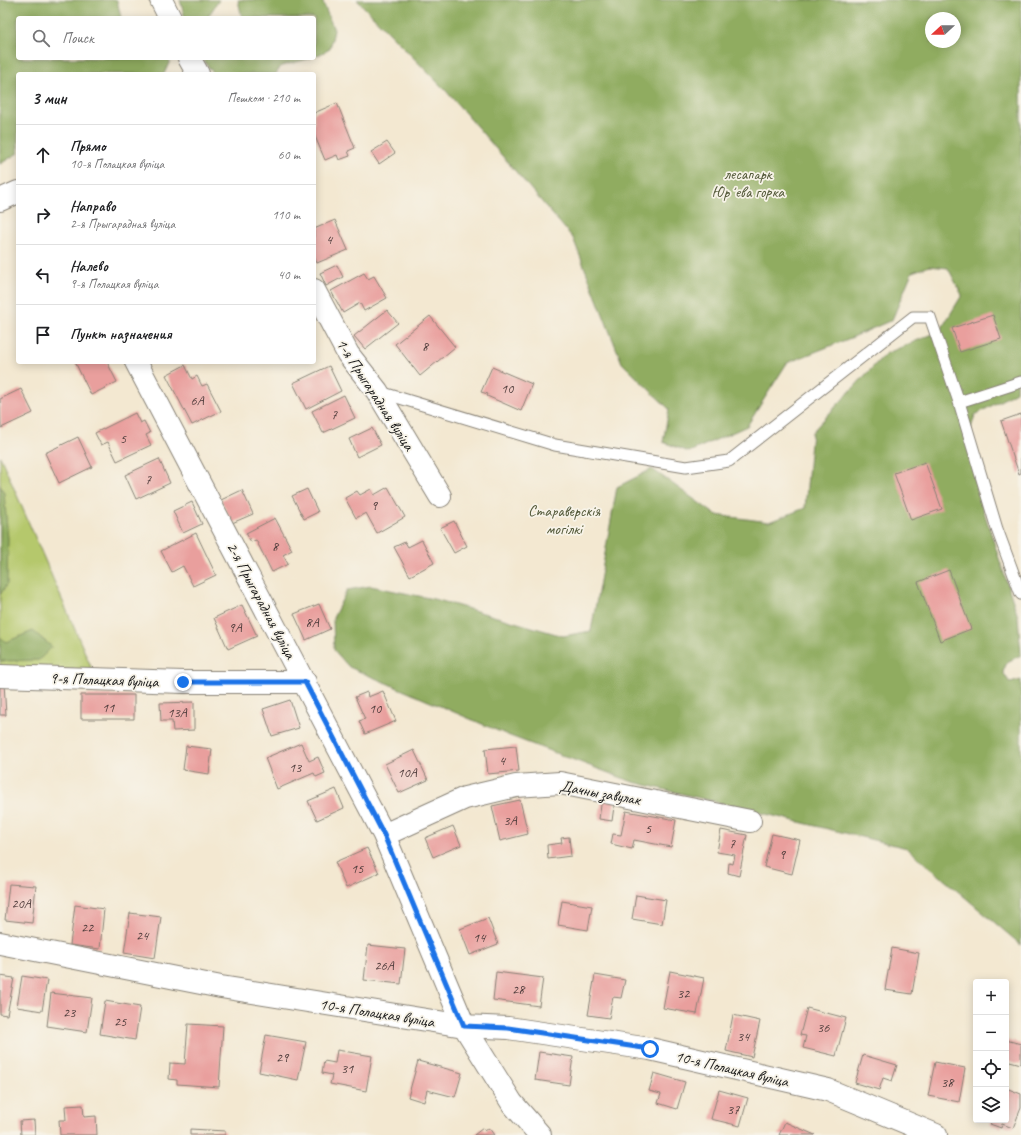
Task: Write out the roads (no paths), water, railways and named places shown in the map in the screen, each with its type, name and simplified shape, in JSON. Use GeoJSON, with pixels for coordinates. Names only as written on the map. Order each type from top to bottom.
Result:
{"type":"FeatureCollection","features":[{"type":"Feature","properties":{"kind":"street"},"geometry":{"type":"LineString","coordinates":[[161,0],[169,16]]}},
{"type":"Feature","properties":{"kind":"street"},"geometry":{"type":"LineString","coordinates":[[0,200],[16,193]]}},
{"type":"Feature","properties":{"kind":"street","name":"1-я Прыгарадная вуліца"},"geometry":{"type":"LineString","coordinates":[[316,294],[348,354],[377,391],[440,496]]}},
{"type":"Feature","properties":{"kind":"street","name":"2-я Прыгарадная вуліца"},"geometry":{"type":"LineString","coordinates":[[137,364],[384,835],[464,1026],[512,1103],[540,1135]]}},
{"type":"Feature","properties":{"kind":"street","name":"9-я Полацкая вуліца"},"geometry":{"type":"LineString","coordinates":[[0,676],[183,682],[305,682]]}},
{"type":"Feature","properties":{"kind":"street","name":"Дачны завулак"},"geometry":{"type":"LineString","coordinates":[[384,835],[465,798],[516,786],[560,783],[750,821]]}},
{"type":"Feature","properties":{"kind":"street","name":"10-я Полацкая вуліца"},"geometry":{"type":"LineString","coordinates":[[0,943],[221,986],[464,1026],[508,1028],[650,1049],[828,1090],[936,1135]]}},
{"type":"Feature","properties":{"kind":"lane"},"geometry":{"type":"LineString","coordinates":[[377,391],[555,445],[686,467],[708,465],[729,461],[913,317],[930,317],[959,402],[997,529],[1021,594]]}},
{"type":"Feature","properties":{"kind":"lane"},"geometry":{"type":"LineString","coordinates":[[959,402],[1021,382]]}},
{"type":"Feature","properties":{"kind":"park label","name":"лесапарк Юрʼева горка"},"geometry":{"type":"Point","coordinates":[748,182]}},
{"type":"Feature","properties":{"kind":"park label","name":"Стараверскія могілкі"},"geometry":{"type":"Point","coordinates":[564,519]}}]}
